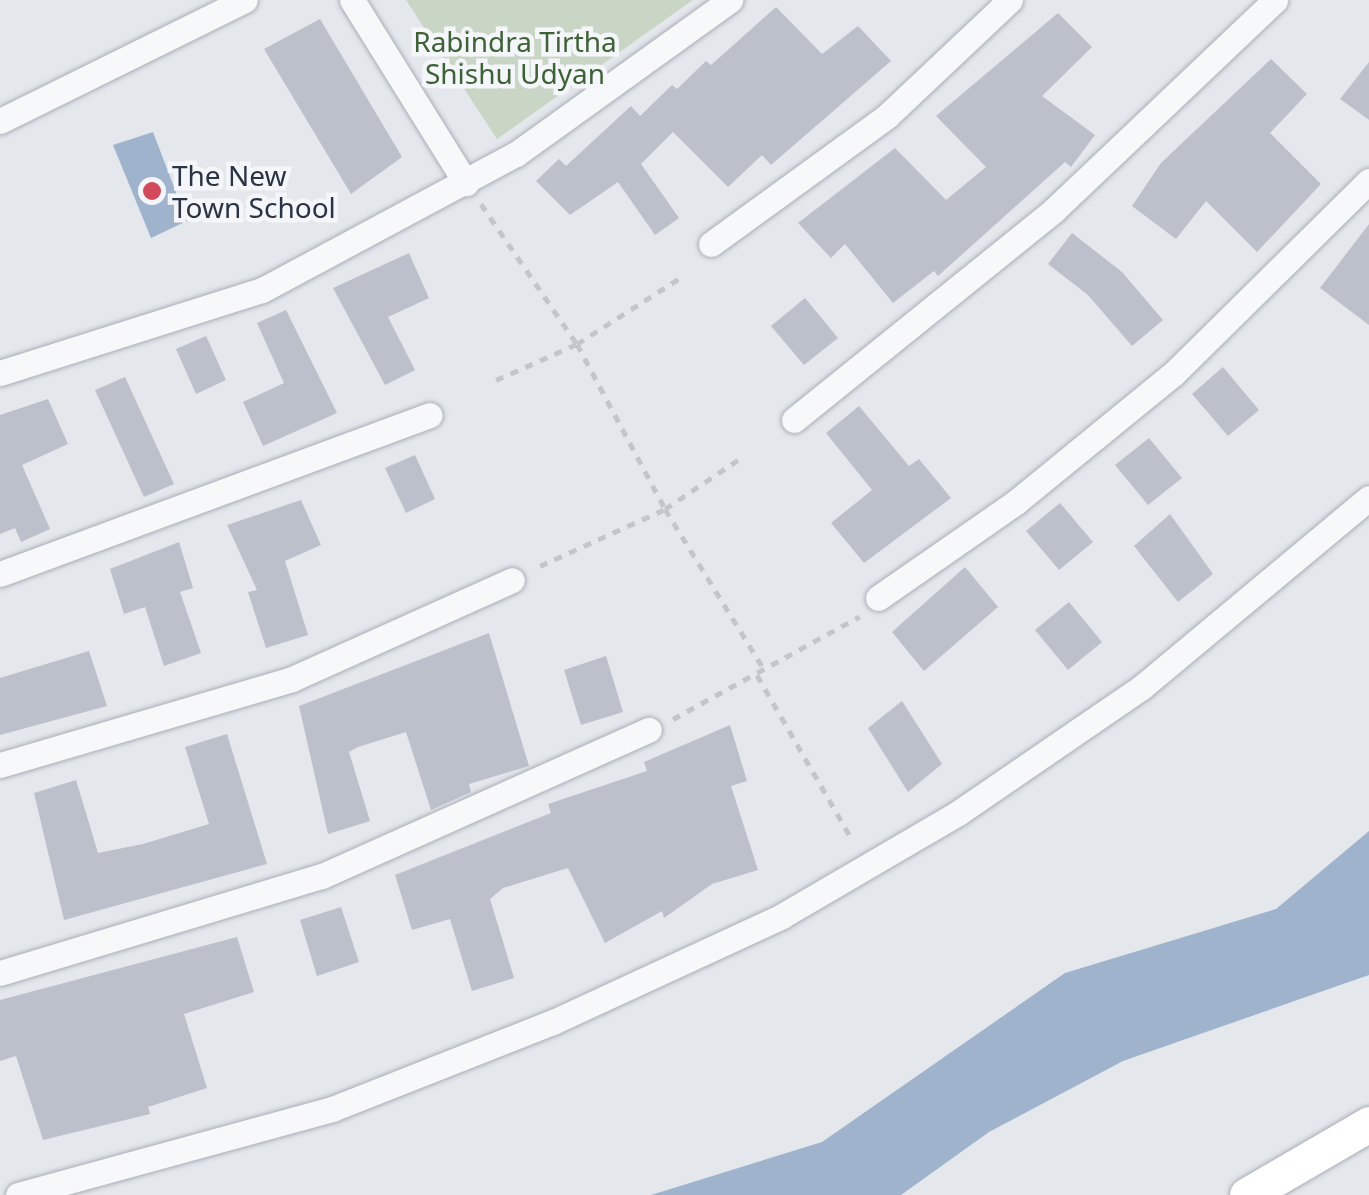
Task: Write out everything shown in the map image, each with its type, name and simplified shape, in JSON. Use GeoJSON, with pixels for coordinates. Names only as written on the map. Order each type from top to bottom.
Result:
{"type":"FeatureCollection","features":[{"type":"Feature","properties":{"kind":"street"},"geometry":{"type":"LineString","coordinates":[[0,122],[245,0]]}},
{"type":"Feature","properties":{"kind":"street"},"geometry":{"type":"LineString","coordinates":[[352,0],[466,183]]}},
{"type":"Feature","properties":{"kind":"street"},"geometry":{"type":"LineString","coordinates":[[0,373],[262,290],[466,183],[646,66],[730,0]]}},
{"type":"Feature","properties":{"kind":"street"},"geometry":{"type":"LineString","coordinates":[[710,244],[887,116],[1010,0]]}},
{"type":"Feature","properties":{"kind":"street"},"geometry":{"type":"LineString","coordinates":[[794,420],[1054,210],[1275,0]]}},
{"type":"Feature","properties":{"kind":"street"},"geometry":{"type":"LineString","coordinates":[[872,605],[1016,502],[1172,374],[1369,181]]}},
{"type":"Feature","properties":{"kind":"street"},"geometry":{"type":"LineString","coordinates":[[0,574],[430,415]]}},
{"type":"Feature","properties":{"kind":"street"},"geometry":{"type":"LineString","coordinates":[[18,1195],[332,1109],[553,1022],[782,916],[958,813],[1142,687],[1369,498]]}},
{"type":"Feature","properties":{"kind":"street"},"geometry":{"type":"LineString","coordinates":[[0,765],[292,679],[512,580]]}},
{"type":"Feature","properties":{"kind":"street"},"geometry":{"type":"LineString","coordinates":[[0,973],[322,876],[660,725]]}},
{"type":"Feature","properties":{"kind":"street"},"geometry":{"type":"LineString","coordinates":[[1248,1195],[1369,1124]]}},
{"type":"Feature","properties":{"kind":"path"},"geometry":{"type":"LineString","coordinates":[[466,183],[576,344],[664,509],[765,671]]}},
{"type":"Feature","properties":{"kind":"path"},"geometry":{"type":"LineString","coordinates":[[496,380],[576,344],[680,278]]}},
{"type":"Feature","properties":{"kind":"path"},"geometry":{"type":"LineString","coordinates":[[540,566],[664,509],[741,458]]}},
{"type":"Feature","properties":{"kind":"path"},"geometry":{"type":"LineString","coordinates":[[660,725],[758,675],[872,605]]}},
{"type":"Feature","properties":{"kind":"path"},"geometry":{"type":"LineString","coordinates":[[758,675],[851,838]]}},
{"type":"Feature","properties":{"kind":"green space","name":"Rabindra Tirtha Shishu Udyan"},"geometry":{"type":"Polygon","coordinates":[[[406,0],[693,0],[497,139],[406,0]]]}},
{"type":"Feature","properties":{"kind":"water"},"geometry":{"type":"Polygon","coordinates":[[[153,132],[187,221],[151,238],[113,145],[153,132]]]}},
{"type":"Feature","properties":{"kind":"water"},"geometry":{"type":"Polygon","coordinates":[[[1369,831],[1369,975],[1123,1061],[989,1132],[901,1195],[651,1195],[822,1142],[1065,973],[1276,909],[1369,831]]]}},
{"type":"Feature","properties":{"kind":"building"},"geometry":{"type":"Polygon","coordinates":[[[776,7],[822,54],[858,26],[891,61],[771,165],[762,155],[728,187],[673,132],[641,164],[679,218],[655,235],[618,182],[570,215],[536,181],[559,159],[566,166],[631,106],[640,116],[672,85],[677,89],[706,61],[711,65],[776,7]]]}},
{"type":"Feature","properties":{"kind":"building"},"geometry":{"type":"Polygon","coordinates":[[[1058,13],[1092,47],[1042,96],[1095,135],[1071,167],[1065,162],[938,276],[934,271],[893,303],[845,244],[831,258],[798,223],[895,148],[946,200],[986,167],[936,116],[1058,13]]]}},
{"type":"Feature","properties":{"kind":"building"},"geometry":{"type":"Polygon","coordinates":[[[320,19],[402,157],[351,194],[264,49],[320,19]]]}},
{"type":"Feature","properties":{"kind":"building"},"geometry":{"type":"Polygon","coordinates":[[[1271,59],[1307,94],[1270,133],[1321,184],[1257,252],[1206,201],[1176,239],[1132,206],[1161,163],[1271,59]]]}},
{"type":"Feature","properties":{"kind":"building"},"geometry":{"type":"Polygon","coordinates":[[[1369,62],[1369,120],[1340,99],[1369,62]]]}},
{"type":"Feature","properties":{"kind":"building"},"geometry":{"type":"Polygon","coordinates":[[[1369,224],[1369,325],[1320,288],[1369,224]]]}},
{"type":"Feature","properties":{"kind":"building"},"geometry":{"type":"Polygon","coordinates":[[[1072,233],[1122,272],[1163,320],[1132,346],[1088,295],[1048,264],[1072,233]]]}},
{"type":"Feature","properties":{"kind":"building"},"geometry":{"type":"Polygon","coordinates":[[[409,253],[429,298],[388,317],[415,370],[385,385],[333,288],[409,253]]]}},
{"type":"Feature","properties":{"kind":"building"},"geometry":{"type":"Polygon","coordinates":[[[805,298],[838,338],[804,365],[771,326],[805,298]]]}},
{"type":"Feature","properties":{"kind":"building"},"geometry":{"type":"Polygon","coordinates":[[[286,310],[337,413],[263,446],[243,402],[284,383],[257,323],[286,310]]]}},
{"type":"Feature","properties":{"kind":"building"},"geometry":{"type":"Polygon","coordinates":[[[206,336],[226,380],[196,394],[176,349],[206,336]]]}},
{"type":"Feature","properties":{"kind":"building"},"geometry":{"type":"Polygon","coordinates":[[[1223,367],[1259,410],[1228,436],[1192,394],[1223,367]]]}},
{"type":"Feature","properties":{"kind":"building"},"geometry":{"type":"Polygon","coordinates":[[[125,377],[174,484],[144,497],[95,390],[125,377]]]}},
{"type":"Feature","properties":{"kind":"building"},"geometry":{"type":"Polygon","coordinates":[[[48,399],[68,444],[22,465],[50,529],[21,542],[15,528],[0,534],[0,415],[48,399]]]}},
{"type":"Feature","properties":{"kind":"building"},"geometry":{"type":"Polygon","coordinates":[[[859,406],[909,466],[919,459],[951,498],[864,563],[831,523],[872,490],[826,433],[859,406]]]}},
{"type":"Feature","properties":{"kind":"building"},"geometry":{"type":"Polygon","coordinates":[[[1149,438],[1182,478],[1148,505],[1115,465],[1149,438]]]}},
{"type":"Feature","properties":{"kind":"building"},"geometry":{"type":"Polygon","coordinates":[[[415,455],[435,499],[406,513],[385,468],[415,455]]]}},
{"type":"Feature","properties":{"kind":"building"},"geometry":{"type":"Polygon","coordinates":[[[301,500],[321,545],[285,561],[308,635],[266,648],[248,592],[257,590],[227,525],[301,500]]]}},
{"type":"Feature","properties":{"kind":"building"},"geometry":{"type":"Polygon","coordinates":[[[1060,503],[1093,542],[1059,570],[1026,531],[1060,503]]]}},
{"type":"Feature","properties":{"kind":"building"},"geometry":{"type":"Polygon","coordinates":[[[1170,514],[1213,574],[1178,602],[1134,546],[1170,514]]]}},
{"type":"Feature","properties":{"kind":"building"},"geometry":{"type":"Polygon","coordinates":[[[179,542],[193,588],[180,592],[201,653],[164,666],[145,607],[124,614],[110,569],[179,542]]]}},
{"type":"Feature","properties":{"kind":"building"},"geometry":{"type":"Polygon","coordinates":[[[965,567],[998,607],[924,671],[892,632],[965,567]]]}},
{"type":"Feature","properties":{"kind":"building"},"geometry":{"type":"Polygon","coordinates":[[[1069,602],[1102,642],[1068,670],[1035,630],[1069,602]]]}},
{"type":"Feature","properties":{"kind":"building"},"geometry":{"type":"Polygon","coordinates":[[[489,633],[529,766],[469,784],[471,792],[431,810],[406,732],[358,747],[349,752],[370,821],[328,834],[299,706],[489,633]]]}},
{"type":"Feature","properties":{"kind":"building"},"geometry":{"type":"Polygon","coordinates":[[[89,651],[107,706],[0,735],[0,678],[89,651]]]}},
{"type":"Feature","properties":{"kind":"building"},"geometry":{"type":"Polygon","coordinates":[[[606,656],[623,712],[581,725],[564,670],[606,656]]]}},
{"type":"Feature","properties":{"kind":"building"},"geometry":{"type":"Polygon","coordinates":[[[902,701],[942,764],[908,792],[868,728],[902,701]]]}},
{"type":"Feature","properties":{"kind":"building"},"geometry":{"type":"Polygon","coordinates":[[[730,725],[747,781],[731,786],[758,870],[712,884],[664,918],[662,911],[605,943],[568,868],[503,888],[490,899],[514,978],[472,991],[450,919],[412,930],[395,875],[551,813],[548,804],[647,771],[644,762],[730,725]]]}},
{"type":"Feature","properties":{"kind":"building"},"geometry":{"type":"Polygon","coordinates":[[[227,734],[267,864],[64,920],[34,793],[76,780],[98,853],[209,824],[185,747],[227,734]]]}},
{"type":"Feature","properties":{"kind":"building"},"geometry":{"type":"Polygon","coordinates":[[[341,907],[359,962],[317,976],[300,920],[341,907]]]}},
{"type":"Feature","properties":{"kind":"building"},"geometry":{"type":"Polygon","coordinates":[[[237,937],[254,992],[184,1014],[207,1088],[148,1107],[150,1114],[43,1140],[16,1056],[0,1061],[0,1000],[237,937]]]}},
{"type":"Feature","properties":{"kind":"place","name":"The New Town School"},"geometry":{"type":"Point","coordinates":[152,191]}}]}
